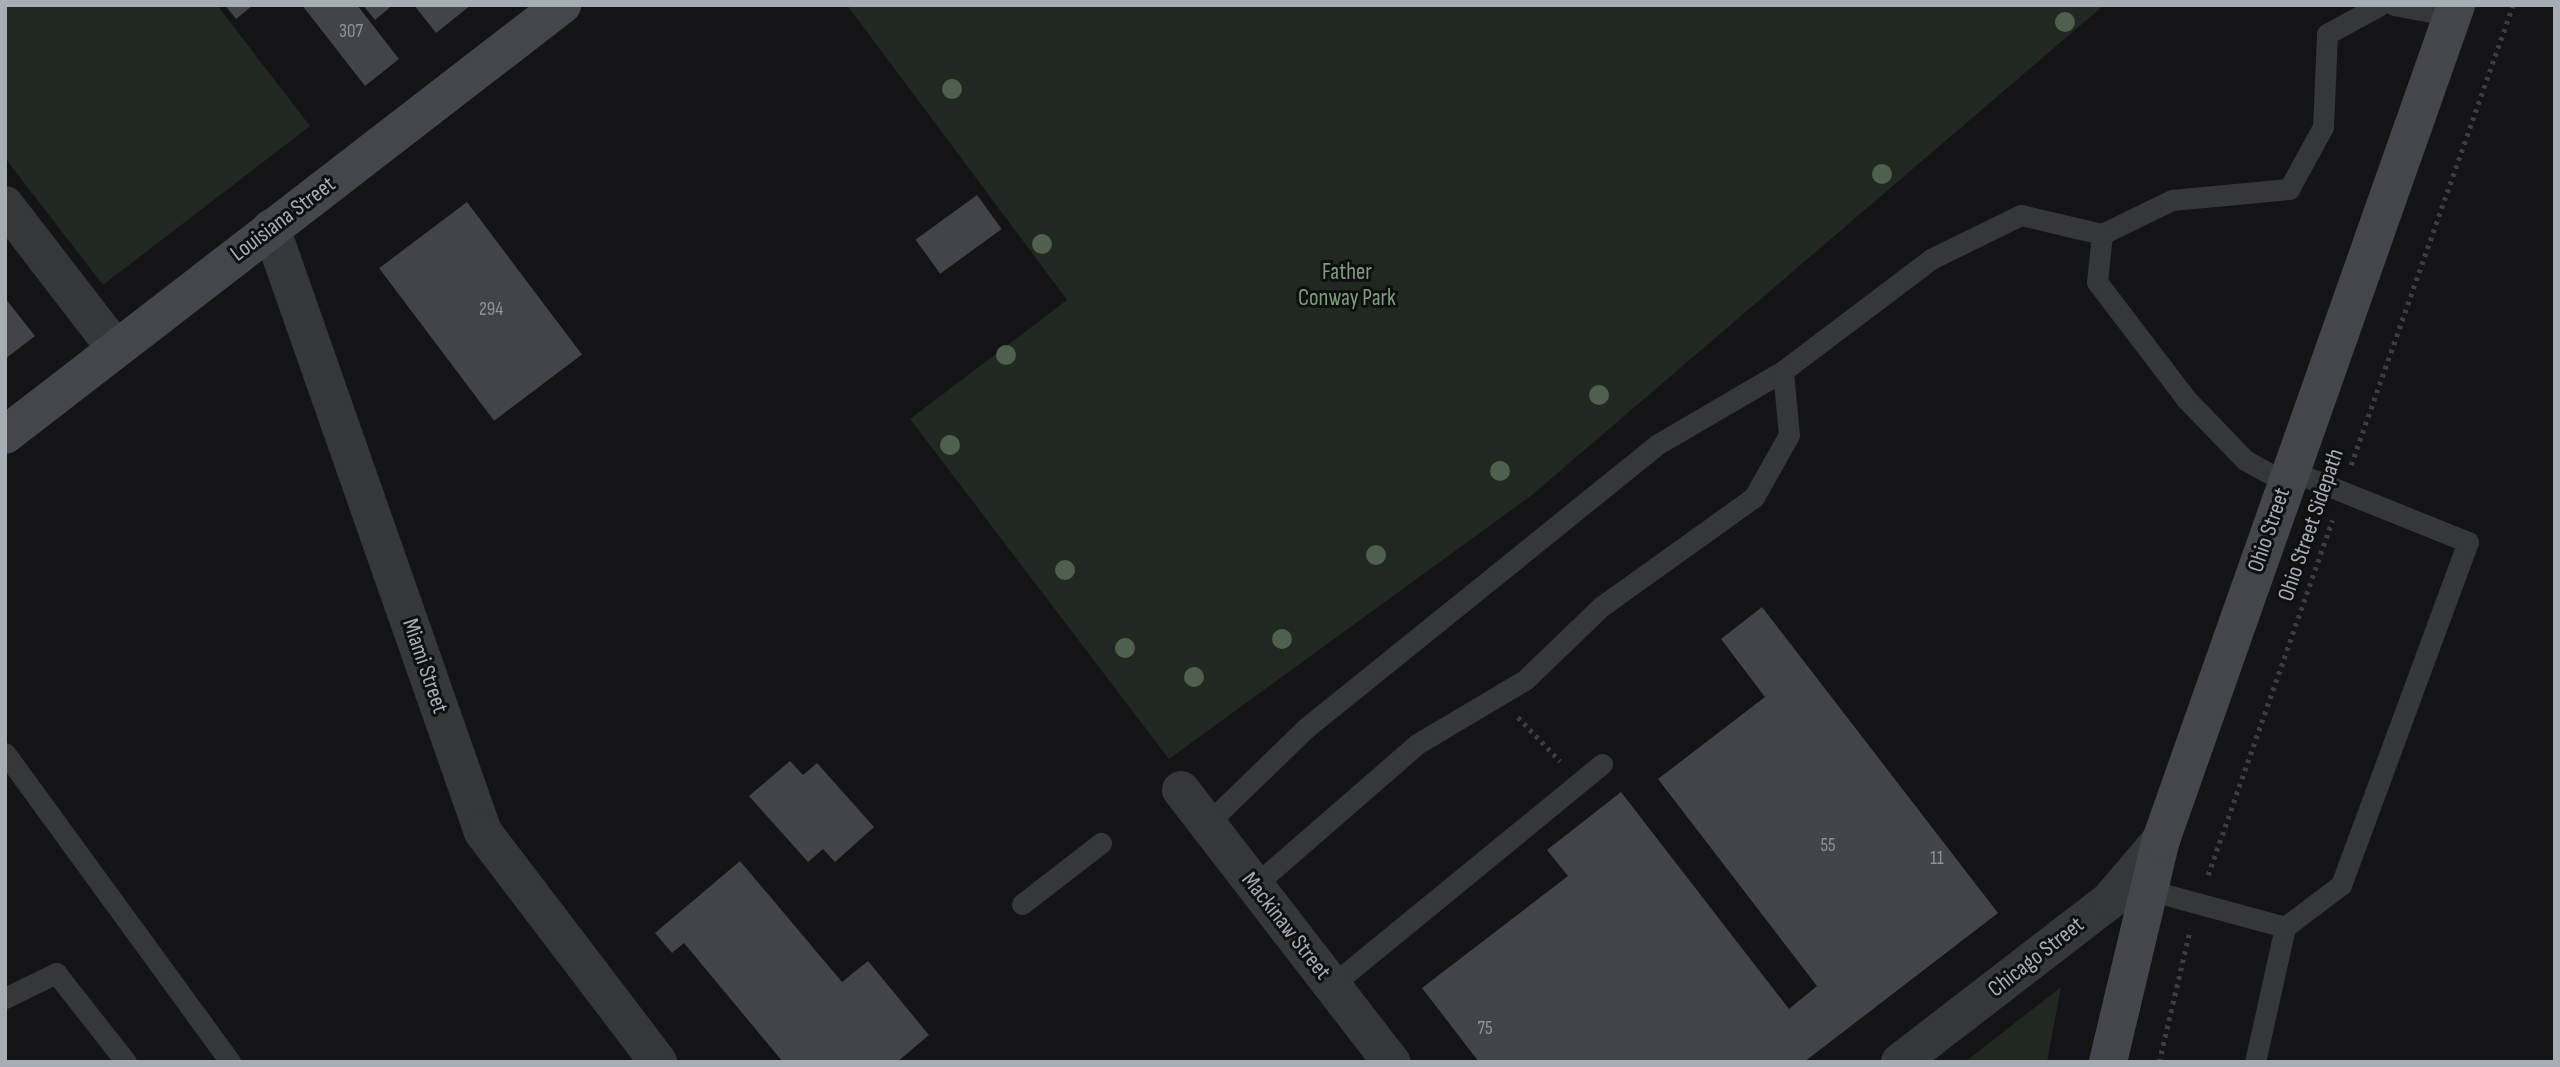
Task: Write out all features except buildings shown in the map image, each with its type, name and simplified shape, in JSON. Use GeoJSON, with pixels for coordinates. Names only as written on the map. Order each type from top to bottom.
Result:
{"type":"FeatureCollection","features":[{"type":"Feature","properties":{"kind":"street","name":"Louisiana Street"},"geometry":{"type":"LineString","coordinates":[[5,435],[562,5]]}},
{"type":"Feature","properties":{"kind":"street","name":"Ohio Street"},"geometry":{"type":"LineString","coordinates":[[2108,1062],[2145,890],[2161,840],[2287,476],[2454,11]]}},
{"type":"Feature","properties":{"kind":"street"},"geometry":{"type":"LineString","coordinates":[[5,205],[115,348]]}},
{"type":"Feature","properties":{"kind":"street","name":"Miami Street"},"geometry":{"type":"LineString","coordinates":[[271,228],[483,832],[658,1062]]}},
{"type":"Feature","properties":{"kind":"street","name":"Mackinaw Street"},"geometry":{"type":"LineString","coordinates":[[1181,790],[1332,985],[1384,1059]]}},
{"type":"Feature","properties":{"kind":"street","name":"Chicago Street"},"geometry":{"type":"LineString","coordinates":[[1900,1062],[2110,900],[2161,840]]}},
{"type":"Feature","properties":{"kind":"lane"},"geometry":{"type":"LineString","coordinates":[[1207,824],[1306,728],[1658,444],[1783,371],[1931,259],[2021,215],[2102,233],[2172,200],[2289,190],[2323,127],[2327,33],[2380,5]]}},
{"type":"Feature","properties":{"kind":"lane"},"geometry":{"type":"LineString","coordinates":[[2394,5],[2454,11]]}},
{"type":"Feature","properties":{"kind":"lane"},"geometry":{"type":"LineString","coordinates":[[2102,233],[2097,282],[2187,400],[2245,460],[2287,476],[2342,491],[2468,542],[2341,885],[2284,927],[2255,1062]]}},
{"type":"Feature","properties":{"kind":"lane"},"geometry":{"type":"LineString","coordinates":[[1255,885],[1417,744],[1525,680],[1602,606],[1754,497],[1789,435],[1783,371]]}},
{"type":"Feature","properties":{"kind":"lane"},"geometry":{"type":"LineString","coordinates":[[5,753],[230,1062]]}},
{"type":"Feature","properties":{"kind":"lane"},"geometry":{"type":"LineString","coordinates":[[1332,985],[1578,780],[1602,764]]}},
{"type":"Feature","properties":{"kind":"lane"},"geometry":{"type":"LineString","coordinates":[[1021,904],[1101,843]]}},
{"type":"Feature","properties":{"kind":"lane"},"geometry":{"type":"LineString","coordinates":[[2145,890],[2284,927]]}},
{"type":"Feature","properties":{"kind":"lane"},"geometry":{"type":"LineString","coordinates":[[5,998],[56,973],[126,1062]]}},
{"type":"Feature","properties":{"kind":"path","name":"Ohio Street Sidepath"},"geometry":{"type":"LineString","coordinates":[[2159,1062],[2198,904],[2513,5]]}},
{"type":"Feature","properties":{"kind":"path"},"geometry":{"type":"LineString","coordinates":[[1517,715],[1578,780]]}},
{"type":"Feature","properties":{"kind":"green space"},"geometry":{"type":"Polygon","coordinates":[[[5,5],[217,5],[310,126],[103,285],[5,158],[5,5]]]}},
{"type":"Feature","properties":{"kind":"green space","name":"Father Conway Park"},"geometry":{"type":"Polygon","coordinates":[[[847,5],[2104,5],[1532,495],[1169,759],[910,419],[1067,300],[847,5]]]}},
{"type":"Feature","properties":{"kind":"green space"},"geometry":{"type":"Polygon","coordinates":[[[2061,987],[2047,1062],[1965,1062],[2061,987]]]}}]}
